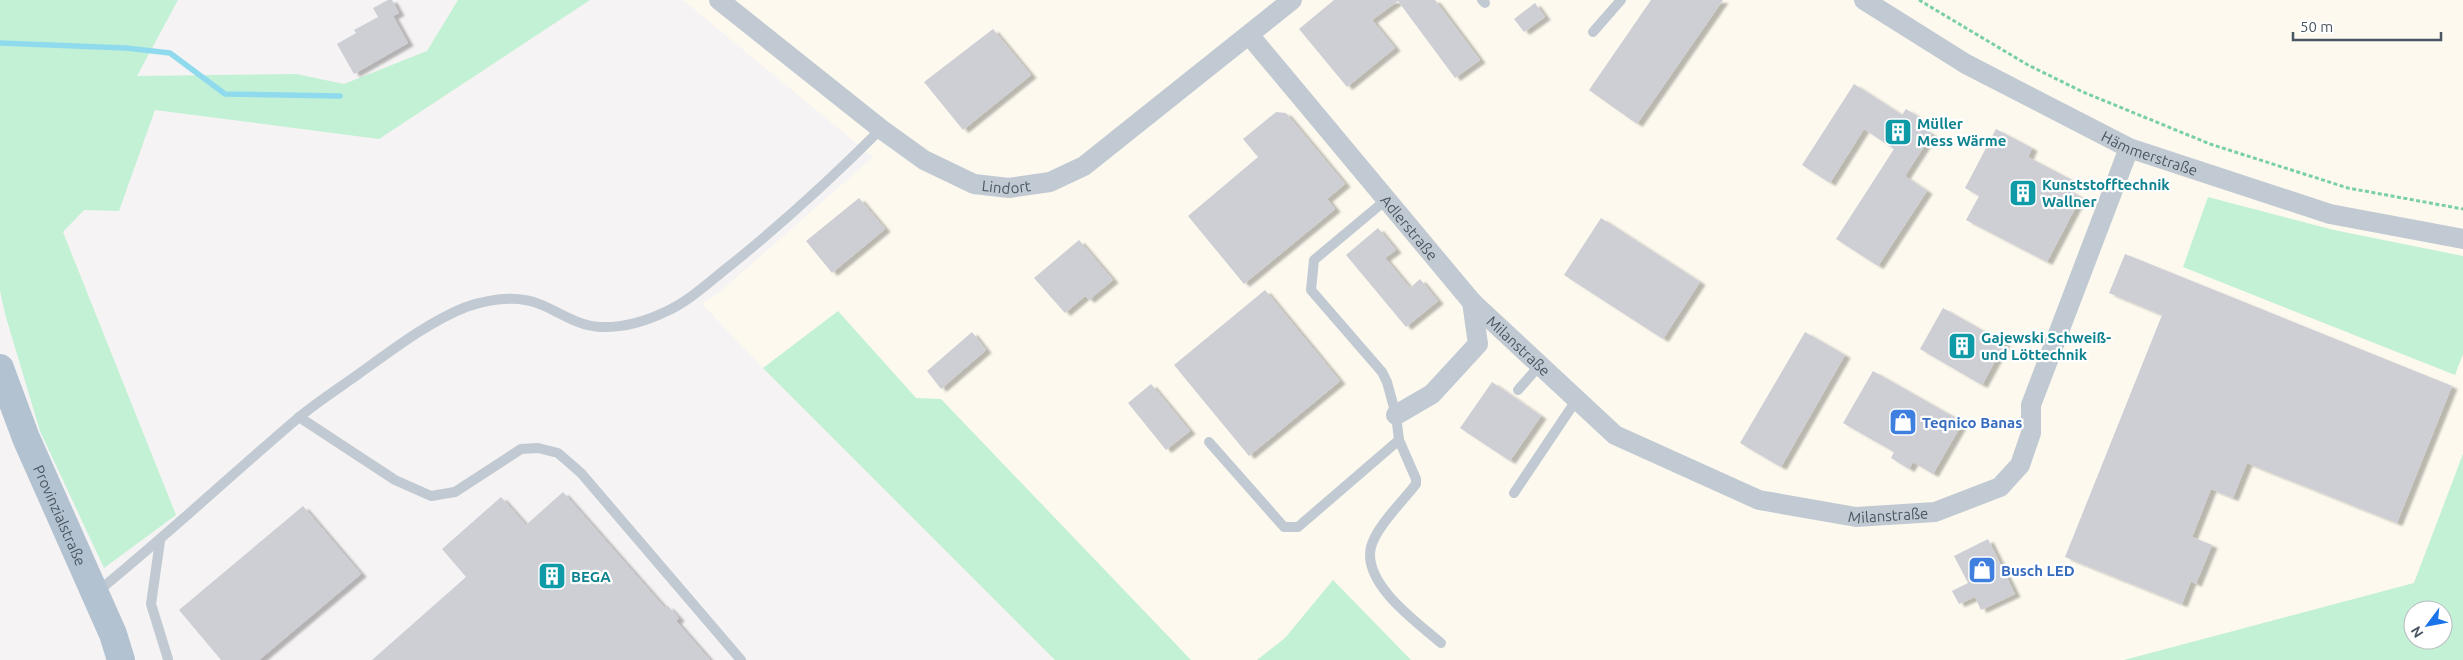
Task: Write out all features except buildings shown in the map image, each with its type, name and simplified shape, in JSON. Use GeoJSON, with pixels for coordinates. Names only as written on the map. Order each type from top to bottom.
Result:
{"type":"FeatureCollection","features":[{"type":"Feature","properties":{"kind":"main road","name":"Provinzialstraße"},"geometry":{"type":"LineString","coordinates":[[0,368],[26,438],[96,593],[113,634],[121,660]]}},
{"type":"Feature","properties":{"kind":"street","name":"Lindort"},"geometry":{"type":"LineString","coordinates":[[719,0],[881,129],[924,160],[974,184],[1009,188],[1050,182],[1084,166],[1250,36],[1292,0]]}},
{"type":"Feature","properties":{"kind":"street","name":"Hämmerstraße"},"geometry":{"type":"LineString","coordinates":[[1864,0],[1966,64],[2129,148],[2330,214],[2463,239]]}},
{"type":"Feature","properties":{"kind":"street","name":"Adlerstraße"},"geometry":{"type":"LineString","coordinates":[[1250,36],[1472,302]]}},
{"type":"Feature","properties":{"kind":"street","name":"Milanstraße"},"geometry":{"type":"LineString","coordinates":[[1472,302],[1615,435],[1759,500],[1856,517],[1935,512],[2000,487],[2020,465],[2031,433],[2031,405],[2129,148]]}},
{"type":"Feature","properties":{"kind":"street"},"geometry":{"type":"LineString","coordinates":[[1396,415],[1432,394],[1478,344],[1472,302]]}},
{"type":"Feature","properties":{"kind":"lane"},"geometry":{"type":"LineString","coordinates":[[1593,32],[1621,0]]}},
{"type":"Feature","properties":{"kind":"lane"},"geometry":{"type":"LineString","coordinates":[[96,593],[160,541],[299,417],[387,353],[466,308],[494,300],[516,299],[541,305],[561,316],[589,327],[632,325],[666,312],[689,298],[762,240],[830,181],[881,129]]}},
{"type":"Feature","properties":{"kind":"lane"},"geometry":{"type":"LineString","coordinates":[[1386,199],[1314,260],[1311,290],[1382,372],[1387,382],[1396,415],[1399,440],[1416,478],[1416,484],[1380,530],[1371,547],[1371,562],[1379,582],[1391,599],[1441,643]]}},
{"type":"Feature","properties":{"kind":"lane"},"geometry":{"type":"LineString","coordinates":[[1518,390],[1540,365]]}},
{"type":"Feature","properties":{"kind":"lane"},"geometry":{"type":"LineString","coordinates":[[1514,493],[1577,399]]}},
{"type":"Feature","properties":{"kind":"lane"},"geometry":{"type":"LineString","coordinates":[[299,417],[395,480],[431,496],[455,492],[521,449],[538,448],[558,453],[580,473],[741,660]]}},
{"type":"Feature","properties":{"kind":"lane"},"geometry":{"type":"LineString","coordinates":[[1209,442],[1284,527],[1298,528],[1399,440]]}},
{"type":"Feature","properties":{"kind":"lane"},"geometry":{"type":"LineString","coordinates":[[160,541],[151,604],[168,659]]}},
{"type":"Feature","properties":{"kind":"path"},"geometry":{"type":"LineString","coordinates":[[1919,0],[2028,65],[2083,92],[2210,144],[2348,188],[2463,209]]}},
{"type":"Feature","properties":{"kind":"shaded area"},"geometry":{"type":"Polygon","coordinates":[[[683,0],[2463,0],[2463,454],[2414,583],[2124,660],[1411,660],[1333,580],[1285,638],[1257,660],[1191,660],[941,399],[916,398],[838,312],[763,368],[702,304],[722,290],[873,157],[683,0]]]}},
{"type":"Feature","properties":{"kind":"green space"},"geometry":{"type":"Polygon","coordinates":[[[0,0],[178,0],[137,76],[296,74],[344,84],[427,51],[458,0],[590,0],[379,139],[155,110],[119,211],[84,210],[63,232],[176,515],[104,568],[40,431],[5,314],[0,290],[0,0]]]}},
{"type":"Feature","properties":{"kind":"green space"},"geometry":{"type":"Polygon","coordinates":[[[2208,197],[2334,230],[2463,256],[2463,354],[2455,375],[2183,267],[2208,197]]]}},
{"type":"Feature","properties":{"kind":"green space"},"geometry":{"type":"Polygon","coordinates":[[[838,311],[916,398],[941,399],[1191,660],[1055,660],[763,368],[838,311]]]}},
{"type":"Feature","properties":{"kind":"green space"},"geometry":{"type":"Polygon","coordinates":[[[2463,454],[2463,660],[2124,660],[2414,583],[2463,454]]]}},
{"type":"Feature","properties":{"kind":"green space"},"geometry":{"type":"Polygon","coordinates":[[[1333,580],[1411,660],[1257,660],[1285,638],[1333,580]]]}},
{"type":"Feature","properties":{"kind":"waterway"},"geometry":{"type":"LineString","coordinates":[[0,43],[126,48],[170,53],[225,94],[340,96]]}},
{"type":"Feature","properties":{"kind":"place","name":"Müller Mess Wärme"},"geometry":{"type":"Point","coordinates":[1898,132]}},
{"type":"Feature","properties":{"kind":"place","name":"Kunststofftechnik Wallner"},"geometry":{"type":"Point","coordinates":[2023,193]}},
{"type":"Feature","properties":{"kind":"place","name":"Gajewski Schweiß- und Löttechnik"},"geometry":{"type":"Point","coordinates":[1962,346]}},
{"type":"Feature","properties":{"kind":"place","name":"Teqnico Banas"},"geometry":{"type":"Point","coordinates":[1903,422]}},
{"type":"Feature","properties":{"kind":"place","name":"Busch LED"},"geometry":{"type":"Point","coordinates":[1982,570]}},
{"type":"Feature","properties":{"kind":"place","name":"BEGA"},"geometry":{"type":"Point","coordinates":[552,576]}}]}
